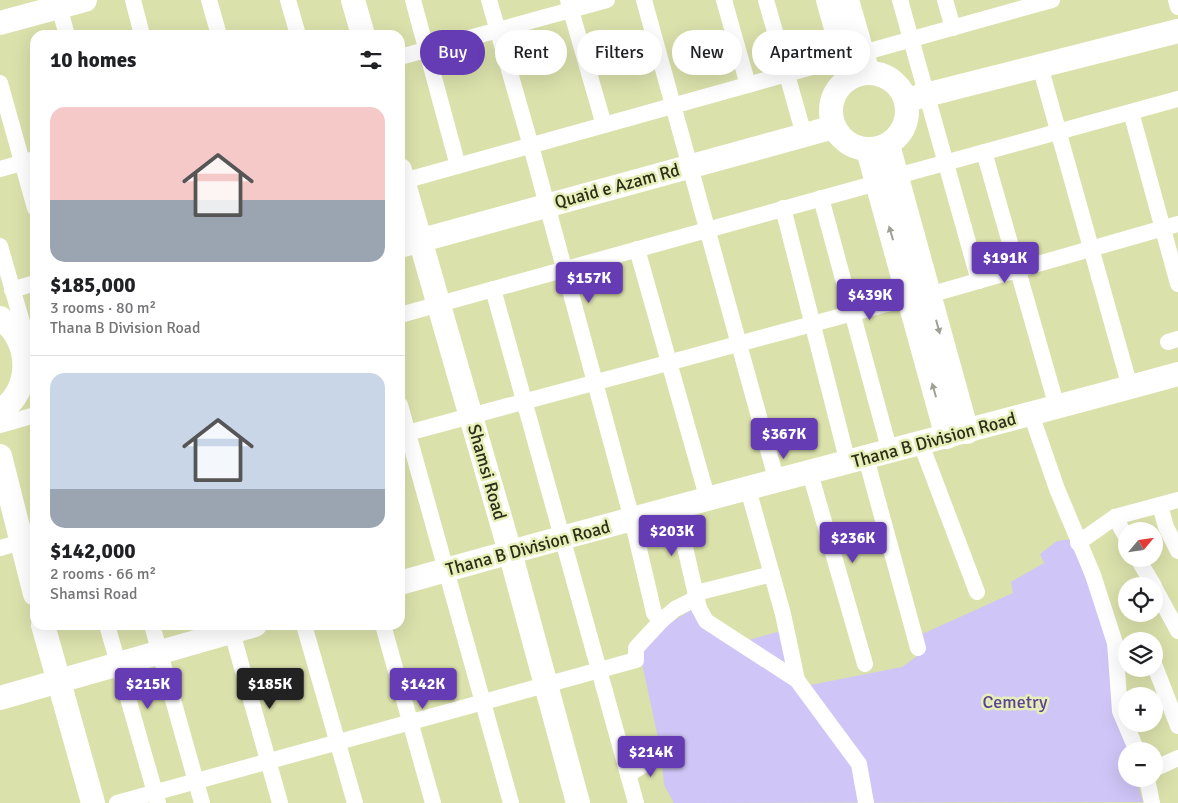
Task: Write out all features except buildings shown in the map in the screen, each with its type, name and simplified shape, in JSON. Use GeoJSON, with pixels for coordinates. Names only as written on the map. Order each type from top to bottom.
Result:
{"type":"FeatureCollection","features":[{"type":"Feature","properties":{"kind":"street"},"geometry":{"type":"LineString","coordinates":[[0,23],[58,4],[85,0]]}},
{"type":"Feature","properties":{"kind":"street"},"geometry":{"type":"LineString","coordinates":[[132,0],[141,30]]}},
{"type":"Feature","properties":{"kind":"street"},"geometry":{"type":"LineString","coordinates":[[209,0],[218,30]]}},
{"type":"Feature","properties":{"kind":"street"},"geometry":{"type":"LineString","coordinates":[[288,0],[297,30]]}},
{"type":"Feature","properties":{"kind":"street"},"geometry":{"type":"LineString","coordinates":[[353,0],[362,30]]}},
{"type":"Feature","properties":{"kind":"street"},"geometry":{"type":"LineString","coordinates":[[413,0],[421,30]]}},
{"type":"Feature","properties":{"kind":"street"},"geometry":{"type":"LineString","coordinates":[[489,0],[497,30]]}},
{"type":"Feature","properties":{"kind":"street"},"geometry":{"type":"LineString","coordinates":[[500,30],[570,5],[607,0]]}},
{"type":"Feature","properties":{"kind":"street"},"geometry":{"type":"LineString","coordinates":[[644,0],[777,482]]}},
{"type":"Feature","properties":{"kind":"street"},"geometry":{"type":"LineString","coordinates":[[724,0],[748,85]]}},
{"type":"Feature","properties":{"kind":"street"},"geometry":{"type":"LineString","coordinates":[[766,0],[775,30]]}},
{"type":"Feature","properties":{"kind":"street"},"geometry":{"type":"LineString","coordinates":[[828,0],[841,30]]}},
{"type":"Feature","properties":{"kind":"street"},"geometry":{"type":"LineString","coordinates":[[847,0],[851,30]]}},
{"type":"Feature","properties":{"kind":"street"},"geometry":{"type":"LineString","coordinates":[[900,0],[911,39],[916,97],[946,163],[979,281]]}},
{"type":"Feature","properties":{"kind":"street"},"geometry":{"type":"LineString","coordinates":[[945,0],[953,28]]}},
{"type":"Feature","properties":{"kind":"street"},"geometry":{"type":"LineString","coordinates":[[870,58],[911,39],[953,28],[1022,4],[1052,0]]}},
{"type":"Feature","properties":{"kind":"street"},"geometry":{"type":"LineString","coordinates":[[1176,0],[1178,7]]}},
{"type":"Feature","properties":{"kind":"street"},"geometry":{"type":"LineString","coordinates":[[58,4],[66,30]]}},
{"type":"Feature","properties":{"kind":"street"},"geometry":{"type":"LineString","coordinates":[[570,5],[604,125]]}},
{"type":"Feature","properties":{"kind":"street"},"geometry":{"type":"LineString","coordinates":[[870,70],[892,80],[900,89],[916,97],[1178,31]]}},
{"type":"Feature","properties":{"kind":"street"},"geometry":{"type":"LineString","coordinates":[[405,56],[420,52]]}},
{"type":"Feature","properties":{"kind":"street"},"geometry":{"type":"LineString","coordinates":[[1040,66],[1130,387]]}},
{"type":"Feature","properties":{"kind":"street"},"geometry":{"type":"LineString","coordinates":[[433,75],[458,166]]}},
{"type":"Feature","properties":{"kind":"street"},"geometry":{"type":"LineString","coordinates":[[510,75],[632,519],[654,613],[660,621]]}},
{"type":"Feature","properties":{"kind":"street"},"geometry":{"type":"LineString","coordinates":[[405,177],[458,166],[783,75]]}},
{"type":"Feature","properties":{"kind":"street"},"geometry":{"type":"LineString","coordinates":[[787,75],[804,135]]}},
{"type":"Feature","properties":{"kind":"street"},"geometry":{"type":"LineString","coordinates":[[848,75],[837,90],[832,102],[831,114],[834,126],[842,138],[854,147],[878,148],[900,134],[906,124],[908,112],[916,97]]}},
{"type":"Feature","properties":{"kind":"street"},"geometry":{"type":"LineString","coordinates":[[0,83],[29,161],[0,169]]}},
{"type":"Feature","properties":{"kind":"street"},"geometry":{"type":"LineString","coordinates":[[405,314],[1178,99]]}},
{"type":"Feature","properties":{"kind":"street"},"geometry":{"type":"LineString","coordinates":[[1131,112],[1170,226],[1178,284]]}},
{"type":"Feature","properties":{"kind":"street","name":"Quaid e Azam Rd"},"geometry":{"type":"LineString","coordinates":[[410,244],[834,126]]}},
{"type":"Feature","properties":{"kind":"street"},"geometry":{"type":"LineString","coordinates":[[878,148],[957,434]]}},
{"type":"Feature","properties":{"kind":"street"},"geometry":{"type":"LineString","coordinates":[[984,152],[1057,407]]}},
{"type":"Feature","properties":{"kind":"street"},"geometry":{"type":"LineString","coordinates":[[821,198],[890,452]]}},
{"type":"Feature","properties":{"kind":"street","name":"Shamsi Road"},"geometry":{"type":"LineString","coordinates":[[405,207],[410,244],[438,304],[510,552],[575,802]]}},
{"type":"Feature","properties":{"kind":"street"},"geometry":{"type":"LineString","coordinates":[[783,208],[813,324],[918,648]]}},
{"type":"Feature","properties":{"kind":"street"},"geometry":{"type":"LineString","coordinates":[[405,434],[852,313],[979,281],[1170,226]]}},
{"type":"Feature","properties":{"kind":"street"},"geometry":{"type":"LineString","coordinates":[[0,246],[30,353],[18,392],[6,407],[0,411]]}},
{"type":"Feature","properties":{"kind":"street"},"geometry":{"type":"LineString","coordinates":[[637,249],[708,500]]}},
{"type":"Feature","properties":{"kind":"street"},"geometry":{"type":"LineString","coordinates":[[12,290],[30,285]]}},
{"type":"Feature","properties":{"kind":"street"},"geometry":{"type":"LineString","coordinates":[[493,289],[636,803]]}},
{"type":"Feature","properties":{"kind":"street"},"geometry":{"type":"LineString","coordinates":[[0,318],[30,353]]}},
{"type":"Feature","properties":{"kind":"street","name":"Thana B Division Road"},"geometry":{"type":"LineString","coordinates":[[405,582],[561,538],[921,444],[1178,374]]}},
{"type":"Feature","properties":{"kind":"street"},"geometry":{"type":"LineString","coordinates":[[1032,414],[1057,489],[1092,576],[1115,643],[1120,710],[1133,742]]}},
{"type":"Feature","properties":{"kind":"street"},"geometry":{"type":"LineString","coordinates":[[0,425],[30,416]]}},
{"type":"Feature","properties":{"kind":"street"},"geometry":{"type":"LineString","coordinates":[[405,437],[446,570],[511,803]]}},
{"type":"Feature","properties":{"kind":"street"},"geometry":{"type":"LineString","coordinates":[[921,444],[977,592]]}},
{"type":"Feature","properties":{"kind":"street"},"geometry":{"type":"LineString","coordinates":[[0,456],[19,543],[30,578]]}},
{"type":"Feature","properties":{"kind":"street"},"geometry":{"type":"LineString","coordinates":[[810,473],[865,664]]}},
{"type":"Feature","properties":{"kind":"street"},"geometry":{"type":"LineString","coordinates":[[748,489],[783,614],[797,680]]}},
{"type":"Feature","properties":{"kind":"street"},"geometry":{"type":"LineString","coordinates":[[1078,543],[1115,517],[1178,500]]}},
{"type":"Feature","properties":{"kind":"street"},"geometry":{"type":"LineString","coordinates":[[1160,505],[1166,527],[1178,551]]}},
{"type":"Feature","properties":{"kind":"street"},"geometry":{"type":"LineString","coordinates":[[676,508],[697,596],[706,621],[797,680],[860,764],[866,803]]}},
{"type":"Feature","properties":{"kind":"street"},"geometry":{"type":"LineString","coordinates":[[1115,517],[1118,522]]}},
{"type":"Feature","properties":{"kind":"street"},"geometry":{"type":"LineString","coordinates":[[116,803],[156,798],[196,781],[636,660],[636,648],[660,621],[675,609],[697,596],[772,574]]}},
{"type":"Feature","properties":{"kind":"street"},"geometry":{"type":"LineString","coordinates":[[1163,603],[1178,631]]}},
{"type":"Feature","properties":{"kind":"street"},"geometry":{"type":"LineString","coordinates":[[44,630],[90,802]]}},
{"type":"Feature","properties":{"kind":"street"},"geometry":{"type":"LineString","coordinates":[[109,630],[156,798]]}},
{"type":"Feature","properties":{"kind":"street"},"geometry":{"type":"LineString","coordinates":[[153,630],[202,803]]}},
{"type":"Feature","properties":{"kind":"street"},"geometry":{"type":"LineString","coordinates":[[0,698],[160,653],[225,630]]}},
{"type":"Feature","properties":{"kind":"street"},"geometry":{"type":"LineString","coordinates":[[232,630],[280,803]]}},
{"type":"Feature","properties":{"kind":"street"},"geometry":{"type":"LineString","coordinates":[[305,630],[354,803]]}},
{"type":"Feature","properties":{"kind":"street"},"geometry":{"type":"LineString","coordinates":[[384,630],[433,803]]}},
{"type":"Feature","properties":{"kind":"street"},"geometry":{"type":"LineString","coordinates":[[1159,677],[1178,726]]}},
{"type":"Feature","properties":{"kind":"street"},"geometry":{"type":"LineString","coordinates":[[628,775],[657,756]]}},
{"type":"Feature","properties":{"kind":"street"},"geometry":{"type":"LineString","coordinates":[[1163,765],[1178,758]]}},
{"type":"Feature","properties":{"kind":"street"},"geometry":{"type":"LineString","coordinates":[[1148,787],[1152,803]]}},
{"type":"Feature","properties":{"kind":"green space","name":"Cemetry"},"geometry":{"type":"Polygon","coordinates":[[[1071,539],[1110,644],[1118,732],[1122,732],[1125,742],[1118,742],[1118,787],[1138,787],[1143,802],[674,803],[664,785],[661,752],[640,654],[670,623],[691,610],[708,628],[734,644],[781,631],[795,688],[902,667],[923,652],[920,635],[1013,593],[1011,582],[1044,563],[1040,554],[1057,541],[1071,539]]]}}]}
